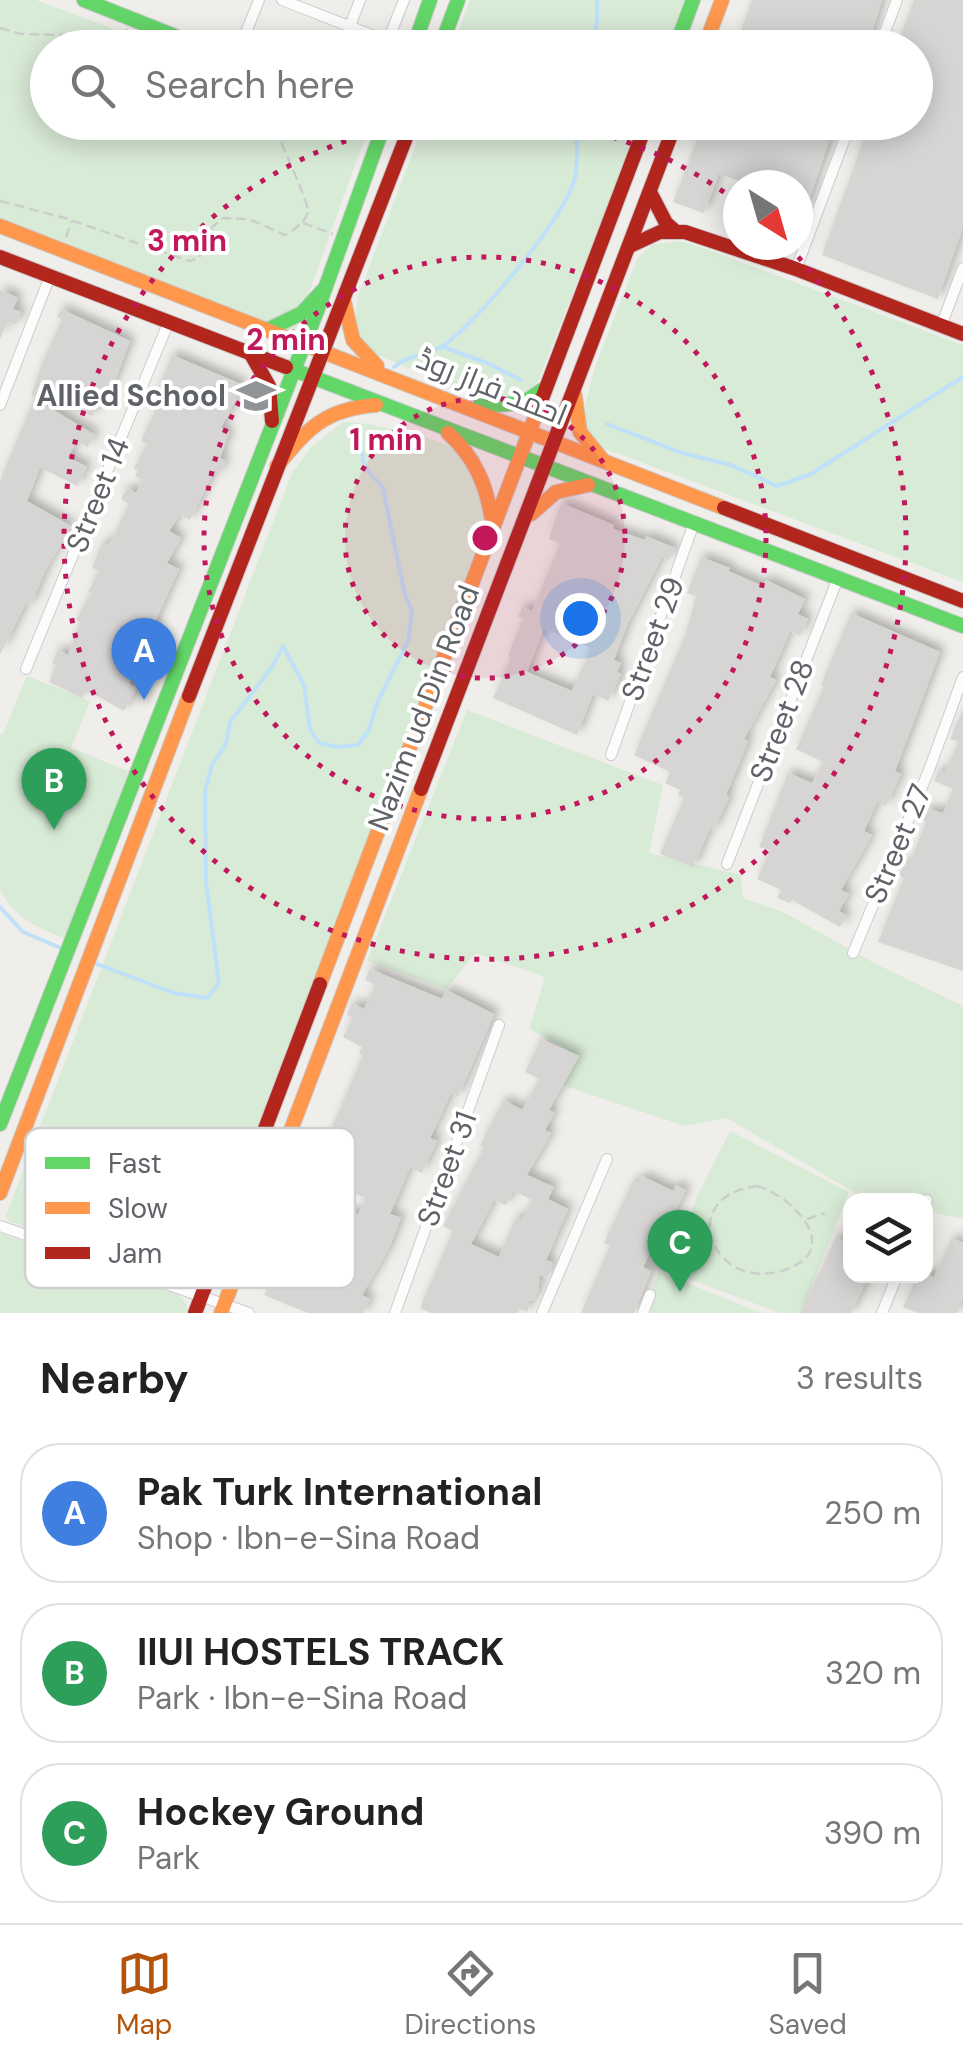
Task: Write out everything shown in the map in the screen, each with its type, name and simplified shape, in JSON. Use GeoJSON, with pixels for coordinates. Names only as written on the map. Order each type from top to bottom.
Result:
{"type":"FeatureCollection","features":[{"type":"Feature","properties":{"kind":"main road"},"geometry":{"type":"LineString","coordinates":[[84,0],[160,30]]}},
{"type":"Feature","properties":{"kind":"main road"},"geometry":{"type":"LineString","coordinates":[[417,30],[430,0]]}},
{"type":"Feature","properties":{"kind":"main road"},"geometry":{"type":"LineString","coordinates":[[447,30],[458,0]]}},
{"type":"Feature","properties":{"kind":"main road"},"geometry":{"type":"LineString","coordinates":[[682,30],[693,0]]}},
{"type":"Feature","properties":{"kind":"main road"},"geometry":{"type":"LineString","coordinates":[[711,30],[722,0]]}},
{"type":"Feature","properties":{"kind":"main road"},"geometry":{"type":"LineString","coordinates":[[0,1124],[325,288],[378,140]]}},
{"type":"Feature","properties":{"kind":"main road"},"geometry":{"type":"LineString","coordinates":[[0,1193],[405,140]]}},
{"type":"Feature","properties":{"kind":"main road","name":"Nazim ud Din Road"},"geometry":{"type":"LineString","coordinates":[[265,1128],[640,140]]}},
{"type":"Feature","properties":{"kind":"main road","name":"Nazim ud Din Road"},"geometry":{"type":"LineString","coordinates":[[293,1128],[669,140]]}},
{"type":"Feature","properties":{"kind":"main road"},"geometry":{"type":"LineString","coordinates":[[650,192],[666,223],[674,230],[796,270],[963,334]]}},
{"type":"Feature","properties":{"kind":"main road","name":"احمد فراز روڈ"},"geometry":{"type":"LineString","coordinates":[[0,226],[963,601]]}},
{"type":"Feature","properties":{"kind":"main road"},"geometry":{"type":"LineString","coordinates":[[630,246],[645,237],[674,230]]}},
{"type":"Feature","properties":{"kind":"main road"},"geometry":{"type":"LineString","coordinates":[[346,231],[370,231]]}},
{"type":"Feature","properties":{"kind":"main road","name":"احمد فراز روڈ"},"geometry":{"type":"LineString","coordinates":[[0,256],[963,626]]}},
{"type":"Feature","properties":{"kind":"main road"},"geometry":{"type":"LineString","coordinates":[[269,329],[302,314],[325,288]]}},
{"type":"Feature","properties":{"kind":"main road"},"geometry":{"type":"LineString","coordinates":[[344,301],[353,340],[386,374]]}},
{"type":"Feature","properties":{"kind":"main road"},"geometry":{"type":"LineString","coordinates":[[248,353],[268,379],[273,399],[272,421]]}},
{"type":"Feature","properties":{"kind":"main road"},"geometry":{"type":"LineString","coordinates":[[465,405],[520,406],[536,399],[547,386]]}},
{"type":"Feature","properties":{"kind":"main road"},"geometry":{"type":"LineString","coordinates":[[575,387],[580,432],[610,465]]}},
{"type":"Feature","properties":{"kind":"main road"},"geometry":{"type":"LineString","coordinates":[[277,466],[313,422],[328,413],[356,406],[386,405]]}},
{"type":"Feature","properties":{"kind":"main road"},"geometry":{"type":"LineString","coordinates":[[441,428],[473,460],[484,480],[493,525]]}},
{"type":"Feature","properties":{"kind":"main road"},"geometry":{"type":"LineString","coordinates":[[520,534],[535,508],[553,492],[574,485],[597,485]]}},
{"type":"Feature","properties":{"kind":"main road"},"geometry":{"type":"LineString","coordinates":[[135,777],[156,785]]}},
{"type":"Feature","properties":{"kind":"main road","name":"Nazim ud Din Road"},"geometry":{"type":"LineString","coordinates":[[195,1313],[204,1288]]}},
{"type":"Feature","properties":{"kind":"street"},"geometry":{"type":"LineString","coordinates":[[247,30],[259,0]]}},
{"type":"Feature","properties":{"kind":"street"},"geometry":{"type":"LineString","coordinates":[[282,0],[302,4],[358,30]]}},
{"type":"Feature","properties":{"kind":"street"},"geometry":{"type":"LineString","coordinates":[[350,26],[360,0]]}},
{"type":"Feature","properties":{"kind":"street"},"geometry":{"type":"LineString","coordinates":[[392,30],[404,0]]}},
{"type":"Feature","properties":{"kind":"street"},"geometry":{"type":"LineString","coordinates":[[886,30],[897,0]]}},
{"type":"Feature","properties":{"kind":"street"},"geometry":{"type":"LineString","coordinates":[[796,270],[844,140]]}},
{"type":"Feature","properties":{"kind":"street"},"geometry":{"type":"LineString","coordinates":[[941,326],[963,268]]}},
{"type":"Feature","properties":{"kind":"street"},"geometry":{"type":"LineString","coordinates":[[0,404],[50,276]]}},
{"type":"Feature","properties":{"kind":"street","name":"Street 14"},"geometry":{"type":"LineString","coordinates":[[26,670],[169,322]]}},
{"type":"Feature","properties":{"kind":"street","name":"Street 29"},"geometry":{"type":"LineString","coordinates":[[611,755],[694,522]]}},
{"type":"Feature","properties":{"kind":"street","name":"Street 28"},"geometry":{"type":"LineString","coordinates":[[726,864],[838,578]]}},
{"type":"Feature","properties":{"kind":"street","name":"Street 27"},"geometry":{"type":"LineString","coordinates":[[852,954],[963,677]]}},
{"type":"Feature","properties":{"kind":"street","name":"Street 31"},"geometry":{"type":"LineString","coordinates":[[395,1313],[499,1026]]}},
{"type":"Feature","properties":{"kind":"street"},"geometry":{"type":"LineString","coordinates":[[542,1313],[607,1159]]}},
{"type":"Feature","properties":{"kind":"street"},"geometry":{"type":"LineString","coordinates":[[0,1226],[25,1234]]}},
{"type":"Feature","properties":{"kind":"street"},"geometry":{"type":"LineString","coordinates":[[882,1313],[894,1283]]}},
{"type":"Feature","properties":{"kind":"street"},"geometry":{"type":"LineString","coordinates":[[184,1288],[224,1308],[249,1313]]}},
{"type":"Feature","properties":{"kind":"street"},"geometry":{"type":"LineString","coordinates":[[644,1313],[650,1295]]}},
{"type":"Feature","properties":{"kind":"path"},"geometry":{"type":"LineString","coordinates":[[127,30],[132,19]]}},
{"type":"Feature","properties":{"kind":"path"},"geometry":{"type":"LineString","coordinates":[[0,28],[30,34]]}},
{"type":"Feature","properties":{"kind":"path"},"geometry":{"type":"LineString","coordinates":[[0,200],[192,261],[201,255],[210,229],[219,220],[239,217],[285,235],[308,213],[308,203],[279,140]]}},
{"type":"Feature","properties":{"kind":"path"},"geometry":{"type":"LineString","coordinates":[[301,222],[346,231]]}},
{"type":"Feature","properties":{"kind":"path"},"geometry":{"type":"LineString","coordinates":[[757,1186],[782,1195],[805,1220],[811,1248],[800,1264],[782,1272],[752,1276],[739,1271],[710,1241],[709,1227],[720,1200],[745,1188],[757,1186]]}},
{"type":"Feature","properties":{"kind":"path"},"geometry":{"type":"LineString","coordinates":[[805,1220],[825,1213]]}},
{"type":"Feature","properties":{"kind":"green space"},"geometry":{"type":"Polygon","coordinates":[[[0,0],[36,0],[116,30],[30,30],[30,140],[364,140],[290,345],[0,233],[0,0]]]}},
{"type":"Feature","properties":{"kind":"green space"},"geometry":{"type":"Polygon","coordinates":[[[470,0],[686,0],[675,30],[459,30],[470,0]]]}},
{"type":"Feature","properties":{"kind":"green space"},"geometry":{"type":"Polygon","coordinates":[[[418,140],[633,140],[532,396],[491,399],[371,352],[354,331],[358,296],[418,140]]]}},
{"type":"Feature","properties":{"kind":"green space"},"geometry":{"type":"Polygon","coordinates":[[[678,241],[698,246],[723,255],[723,260],[735,260],[963,345],[963,582],[603,448],[585,432],[586,402],[595,367],[637,259],[652,245],[678,241]]]}},
{"type":"Feature","properties":{"kind":"green space"},"geometry":{"type":"Polygon","coordinates":[[[343,422],[434,440],[464,456],[475,472],[488,519],[259,1128],[40,1128],[292,473],[311,447],[343,422]]]}},
{"type":"Feature","properties":{"kind":"green space"},"geometry":{"type":"Polygon","coordinates":[[[27,676],[90,701],[71,748],[130,772],[66,939],[20,915],[0,890],[0,734],[27,676]]]}},
{"type":"Feature","properties":{"kind":"green space"},"geometry":{"type":"Polygon","coordinates":[[[467,710],[663,785],[649,853],[741,875],[743,898],[783,912],[876,964],[963,1006],[963,1219],[933,1213],[933,1193],[855,1193],[727,1118],[685,1126],[559,1084],[568,1049],[529,1029],[545,977],[476,953],[446,989],[367,961],[467,710]]]}},
{"type":"Feature","properties":{"kind":"green space"},"geometry":{"type":"Polygon","coordinates":[[[730,1131],[849,1192],[843,1193],[843,1207],[801,1313],[780,1313],[674,1273],[696,1198],[730,1131]]]}},
{"type":"Feature","properties":{"kind":"green space"},"geometry":{"type":"Polygon","coordinates":[[[25,1166],[25,1227],[8,1221],[6,1215],[25,1166]]]}},
{"type":"Feature","properties":{"kind":"green space"},"geometry":{"type":"Polygon","coordinates":[[[0,1233],[25,1241],[25,1288],[162,1288],[177,1293],[188,1313],[0,1313],[0,1233]]]}},
{"type":"Feature","properties":{"kind":"green space"},"geometry":{"type":"Polygon","coordinates":[[[659,1272],[762,1313],[642,1313],[659,1272]]]}},
{"type":"Feature","properties":{"kind":"building"},"geometry":{"type":"Polygon","coordinates":[[[752,0],[882,0],[873,30],[741,30],[752,0]]]}},
{"type":"Feature","properties":{"kind":"building"},"geometry":{"type":"Polygon","coordinates":[[[914,0],[963,0],[963,227],[938,299],[822,255],[864,140],[933,140],[933,30],[903,30],[914,0]]]}},
{"type":"Feature","properties":{"kind":"building"},"geometry":{"type":"Polygon","coordinates":[[[697,140],[829,140],[813,188],[813,170],[723,170],[704,213],[673,202],[697,140]]]}},
{"type":"Feature","properties":{"kind":"building"},"geometry":{"type":"Polygon","coordinates":[[[0,290],[18,298],[13,309],[21,312],[16,325],[8,322],[0,339],[0,290]]]}},
{"type":"Feature","properties":{"kind":"building"},"geometry":{"type":"Polygon","coordinates":[[[61,309],[130,341],[116,378],[107,396],[102,393],[93,416],[40,402],[95,435],[87,447],[77,441],[68,457],[87,467],[77,486],[40,467],[27,501],[71,526],[31,605],[26,603],[0,655],[0,481],[35,397],[31,395],[62,320],[57,317],[61,309]]]}},
{"type":"Feature","properties":{"kind":"building"},"geometry":{"type":"Polygon","coordinates":[[[172,355],[243,385],[221,428],[229,433],[220,458],[225,461],[220,473],[215,470],[190,520],[180,514],[169,531],[181,538],[167,563],[179,569],[154,624],[157,626],[149,639],[152,641],[146,652],[142,650],[129,684],[137,688],[124,711],[86,690],[82,698],[49,682],[58,650],[68,655],[80,622],[76,620],[99,571],[92,568],[102,543],[108,545],[112,540],[129,504],[121,499],[127,488],[136,493],[143,480],[135,476],[138,470],[134,468],[147,444],[141,441],[155,411],[150,408],[172,355]]]}},
{"type":"Feature","properties":{"kind":"building"},"geometry":{"type":"Polygon","coordinates":[[[561,503],[614,525],[613,529],[675,548],[669,560],[662,557],[628,623],[614,660],[621,663],[617,672],[621,674],[608,701],[593,694],[577,735],[493,698],[511,658],[508,656],[523,619],[518,617],[522,607],[532,611],[560,544],[549,539],[561,503]],[[544,628],[527,672],[572,691],[591,648],[544,628]]]}},
{"type":"Feature","properties":{"kind":"building"},"geometry":{"type":"Polygon","coordinates":[[[701,557],[763,586],[766,580],[805,599],[798,614],[808,619],[800,636],[790,631],[770,677],[776,680],[744,739],[748,741],[726,795],[729,797],[693,867],[660,854],[684,798],[678,795],[680,790],[665,783],[670,772],[634,755],[685,636],[696,596],[687,593],[701,557]]]}},
{"type":"Feature","properties":{"kind":"building"},"geometry":{"type":"Polygon","coordinates":[[[851,613],[940,652],[895,771],[901,774],[886,806],[877,802],[864,831],[872,835],[841,890],[849,894],[839,911],[847,916],[840,927],[792,900],[790,903],[777,898],[781,890],[757,879],[770,850],[759,847],[788,773],[812,783],[823,762],[796,749],[851,613]]]}},
{"type":"Feature","properties":{"kind":"building"},"geometry":{"type":"Polygon","coordinates":[[[962,712],[963,971],[878,942],[904,878],[899,875],[904,863],[909,865],[926,822],[923,820],[927,809],[943,813],[953,789],[934,781],[938,771],[944,773],[959,742],[950,739],[962,712]]]}},
{"type":"Feature","properties":{"kind":"building"},"geometry":{"type":"Polygon","coordinates":[[[370,969],[442,999],[446,990],[494,1014],[458,1097],[451,1093],[430,1138],[437,1141],[422,1173],[410,1167],[390,1214],[401,1218],[362,1295],[370,1299],[363,1313],[308,1313],[264,1295],[267,1288],[355,1288],[355,1214],[358,1215],[365,1198],[355,1194],[355,1128],[332,1128],[363,1055],[359,1053],[362,1047],[343,1037],[353,1018],[347,1015],[352,1003],[364,1009],[375,985],[365,980],[370,969]]]}},
{"type":"Feature","properties":{"kind":"building"},"geometry":{"type":"Polygon","coordinates":[[[541,1039],[579,1056],[549,1110],[554,1113],[545,1130],[551,1133],[527,1175],[554,1187],[548,1199],[568,1209],[546,1260],[553,1263],[547,1278],[540,1275],[538,1291],[529,1301],[528,1312],[519,1308],[518,1313],[431,1313],[420,1308],[453,1231],[443,1226],[504,1100],[522,1110],[540,1079],[525,1072],[541,1039]],[[513,1191],[506,1205],[494,1200],[471,1244],[499,1257],[516,1217],[522,1220],[532,1200],[513,1191]]]}},
{"type":"Feature","properties":{"kind":"building"},"geometry":{"type":"Polygon","coordinates":[[[642,1176],[673,1191],[676,1185],[686,1190],[643,1267],[651,1271],[634,1313],[581,1313],[610,1246],[604,1243],[633,1181],[638,1183],[642,1176]]]}},
{"type":"Feature","properties":{"kind":"building"},"geometry":{"type":"Polygon","coordinates":[[[836,1237],[843,1240],[843,1283],[866,1283],[851,1313],[800,1313],[836,1237]]]}},
{"type":"Feature","properties":{"kind":"building"},"geometry":{"type":"Polygon","coordinates":[[[952,1238],[963,1243],[963,1298],[957,1313],[918,1313],[903,1307],[914,1283],[933,1283],[952,1238]]]}},
{"type":"Feature","properties":{"kind":"waterway"},"geometry":{"type":"LineString","coordinates":[[595,30],[597,0]]}},
{"type":"Feature","properties":{"kind":"waterway"},"geometry":{"type":"LineString","coordinates":[[394,367],[443,346],[458,334],[535,246],[573,184],[577,140]]}},
{"type":"Feature","properties":{"kind":"waterway"},"geometry":{"type":"LineString","coordinates":[[443,347],[521,380]]}},
{"type":"Feature","properties":{"kind":"waterway"},"geometry":{"type":"LineString","coordinates":[[607,424],[682,453],[731,465],[777,486],[811,474],[963,377]]}},
{"type":"Feature","properties":{"kind":"waterway"},"geometry":{"type":"LineString","coordinates":[[94,963],[174,993],[207,998],[219,983],[206,882],[205,791],[212,765],[226,744],[230,722],[283,646],[304,685],[310,729],[319,743],[338,747],[358,745],[369,730],[377,703],[408,641],[412,612],[404,591],[383,488],[364,466],[360,440]]}},
{"type":"Feature","properties":{"kind":"waterway"},"geometry":{"type":"LineString","coordinates":[[0,907],[23,932],[63,949]]}},
{"type":"Feature","properties":{"kind":"traffic: fast"},"geometry":{"type":"LineString","coordinates":[[84,0],[160,30]]}},
{"type":"Feature","properties":{"kind":"traffic: fast"},"geometry":{"type":"LineString","coordinates":[[419,30],[430,0]]}},
{"type":"Feature","properties":{"kind":"traffic: fast"},"geometry":{"type":"LineString","coordinates":[[447,30],[458,0]]}},
{"type":"Feature","properties":{"kind":"traffic: fast"},"geometry":{"type":"LineString","coordinates":[[682,30],[693,0]]}},
{"type":"Feature","properties":{"kind":"traffic: fast"},"geometry":{"type":"LineString","coordinates":[[0,1124],[317,311],[379,140]]}},
{"type":"Feature","properties":{"kind":"traffic: fast"},"geometry":{"type":"LineString","coordinates":[[269,329],[302,313],[325,288]]}},
{"type":"Feature","properties":{"kind":"traffic: fast"},"geometry":{"type":"LineString","coordinates":[[286,367],[963,626]]}},
{"type":"Feature","properties":{"kind":"traffic: fast"},"geometry":{"type":"LineString","coordinates":[[479,406],[523,403],[545,388]]}},
{"type":"Feature","properties":{"kind":"traffic: slow"},"geometry":{"type":"LineString","coordinates":[[711,30],[722,0]]}},
{"type":"Feature","properties":{"kind":"traffic: slow"},"geometry":{"type":"LineString","coordinates":[[0,226],[724,508]]}},
{"type":"Feature","properties":{"kind":"traffic: slow"},"geometry":{"type":"LineString","coordinates":[[344,301],[353,340],[377,366]]}},
{"type":"Feature","properties":{"kind":"traffic: slow"},"geometry":{"type":"LineString","coordinates":[[575,396],[580,432],[602,459]]}},
{"type":"Feature","properties":{"kind":"traffic: slow"},"geometry":{"type":"LineString","coordinates":[[320,984],[540,404]]}},
{"type":"Feature","properties":{"kind":"traffic: slow"},"geometry":{"type":"LineString","coordinates":[[277,466],[298,441],[330,416],[376,405]]}},
{"type":"Feature","properties":{"kind":"traffic: slow"},"geometry":{"type":"LineString","coordinates":[[448,433],[478,473],[492,521]]}},
{"type":"Feature","properties":{"kind":"traffic: slow"},"geometry":{"type":"LineString","coordinates":[[531,514],[556,492],[588,485]]}},
{"type":"Feature","properties":{"kind":"traffic: slow"},"geometry":{"type":"LineString","coordinates":[[0,1193],[189,696]]}},
{"type":"Feature","properties":{"kind":"traffic: slow"},"geometry":{"type":"LineString","coordinates":[[292,1128],[421,789]]}},
{"type":"Feature","properties":{"kind":"traffic: slow"},"geometry":{"type":"LineString","coordinates":[[221,1313],[231,1288]]}},
{"type":"Feature","properties":{"kind":"traffic: jam"},"geometry":{"type":"LineString","coordinates":[[189,696],[405,140]]}},
{"type":"Feature","properties":{"kind":"traffic: jam"},"geometry":{"type":"LineString","coordinates":[[540,404],[640,140]]}},
{"type":"Feature","properties":{"kind":"traffic: jam"},"geometry":{"type":"LineString","coordinates":[[421,789],[669,140]]}},
{"type":"Feature","properties":{"kind":"traffic: jam"},"geometry":{"type":"LineString","coordinates":[[650,192],[666,223],[674,230]]}},
{"type":"Feature","properties":{"kind":"traffic: jam"},"geometry":{"type":"LineString","coordinates":[[630,246],[660,232],[685,232],[796,269],[963,334]]}},
{"type":"Feature","properties":{"kind":"traffic: jam"},"geometry":{"type":"LineString","coordinates":[[0,257],[286,367]]}},
{"type":"Feature","properties":{"kind":"traffic: jam"},"geometry":{"type":"LineString","coordinates":[[252,356],[269,386],[272,421]]}},
{"type":"Feature","properties":{"kind":"traffic: jam"},"geometry":{"type":"LineString","coordinates":[[724,508],[963,601]]}},
{"type":"Feature","properties":{"kind":"traffic: jam"},"geometry":{"type":"LineString","coordinates":[[265,1128],[320,984]]}},
{"type":"Feature","properties":{"kind":"traffic: jam"},"geometry":{"type":"LineString","coordinates":[[195,1313],[204,1288]]}},
{"type":"Feature","properties":{"kind":"place","name":"Allied School"},"geometry":{"type":"Point","coordinates":[256,396]}},
{"type":"Feature","properties":{"kind":"place","name":"Pak Turk International"},"geometry":{"type":"Point","coordinates":[144,700]}},
{"type":"Feature","properties":{"kind":"place","name":"IIUI HOSTELS TRACK"},"geometry":{"type":"Point","coordinates":[54,830]}},
{"type":"Feature","properties":{"kind":"place","name":"Hockey Ground"},"geometry":{"type":"Point","coordinates":[680,1292]}}]}
